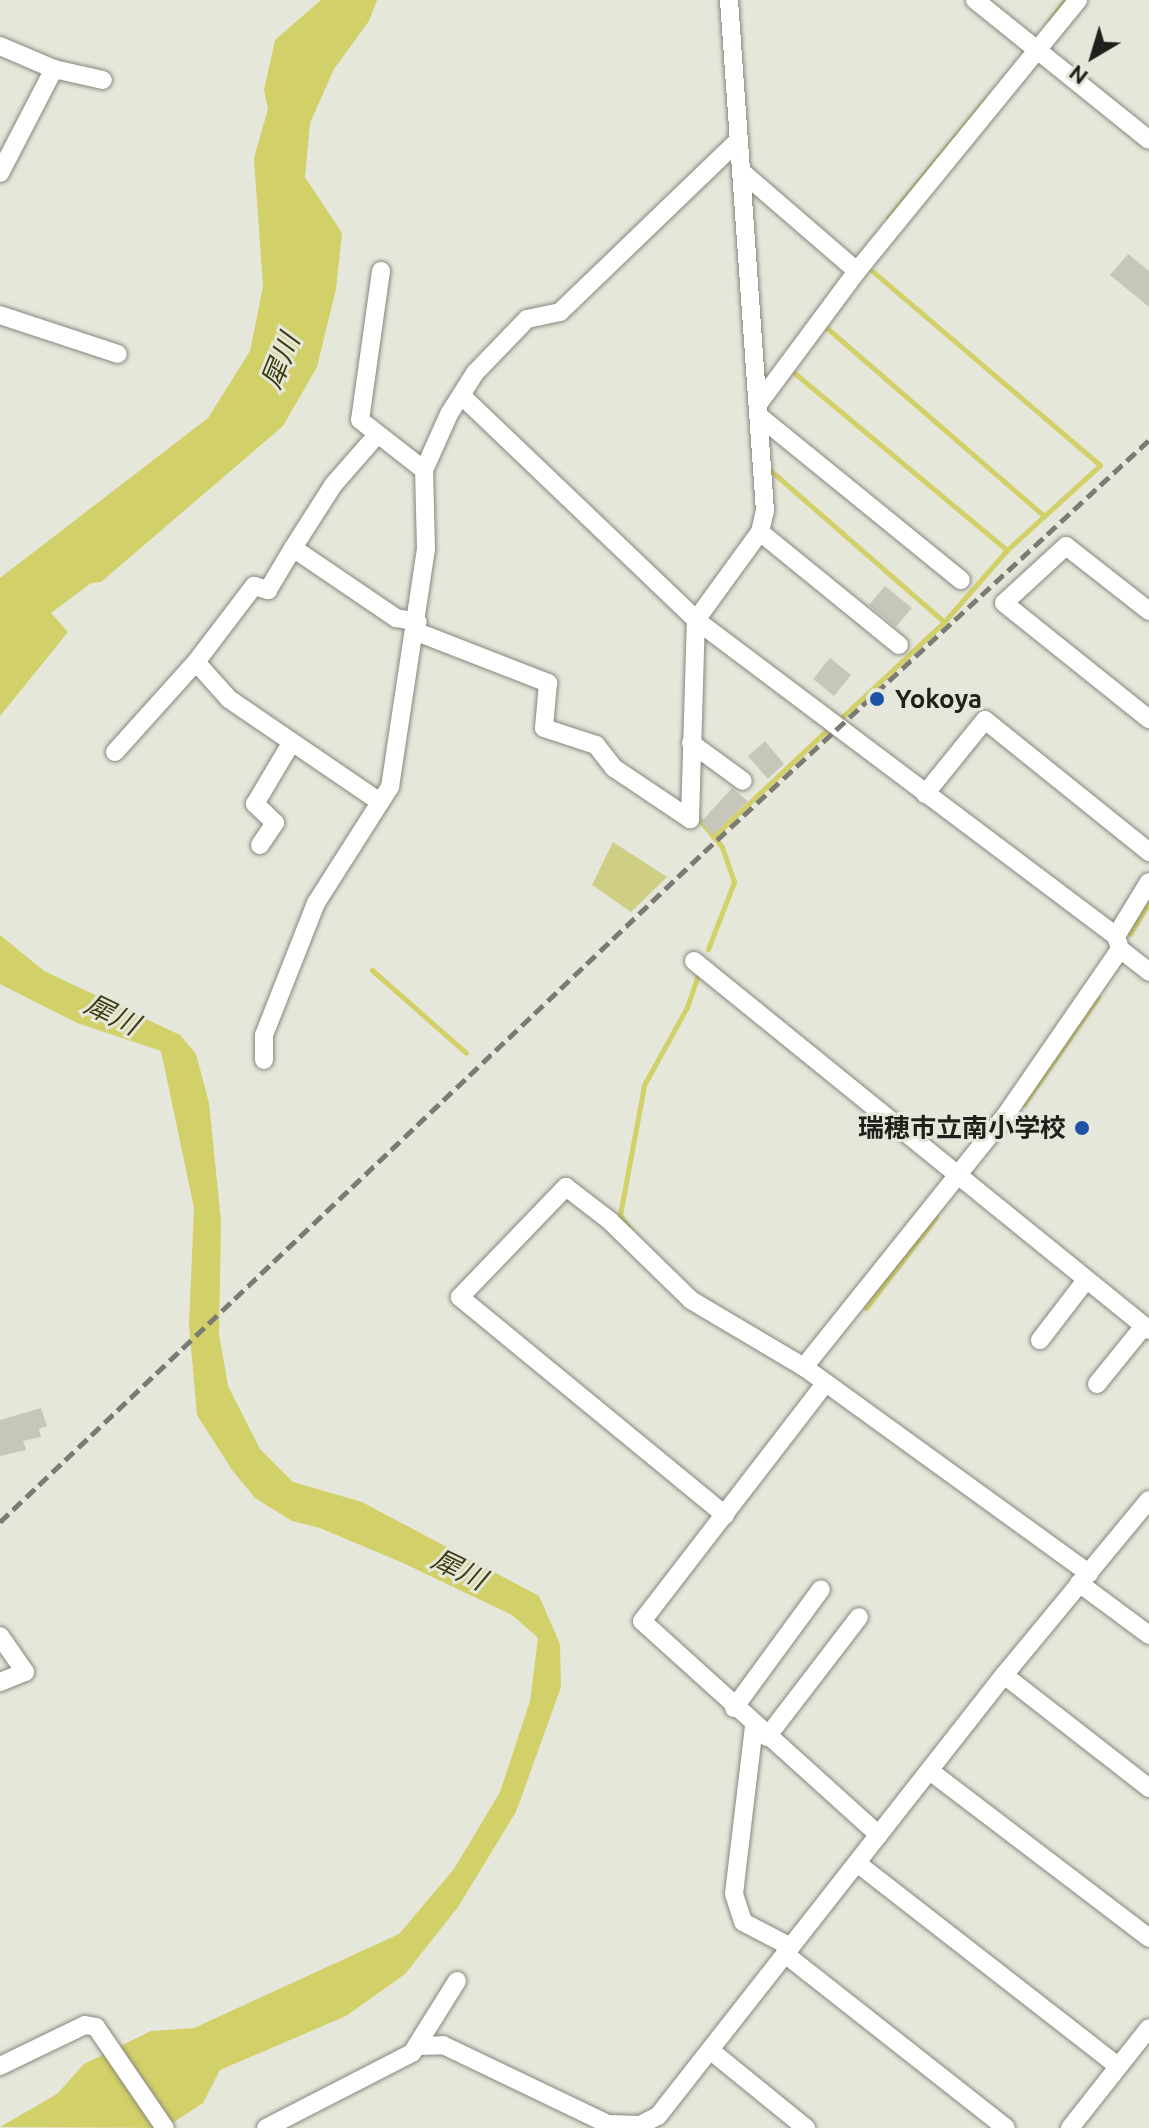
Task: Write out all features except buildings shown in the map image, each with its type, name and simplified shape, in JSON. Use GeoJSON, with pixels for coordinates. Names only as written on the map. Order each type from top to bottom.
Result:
{"type":"FeatureCollection","features":[{"type":"Feature","properties":{"kind":"street"},"geometry":{"type":"LineString","coordinates":[[293,548],[396,618],[548,683],[544,728],[596,745],[614,768],[690,819],[696,620],[760,532],[765,511],[729,0]]}},
{"type":"Feature","properties":{"kind":"street"},"geometry":{"type":"LineString","coordinates":[[975,0],[1149,140]]}},
{"type":"Feature","properties":{"kind":"street"},"geometry":{"type":"LineString","coordinates":[[759,410],[857,271],[1078,0]]}},
{"type":"Feature","properties":{"kind":"street"},"geometry":{"type":"LineString","coordinates":[[0,46],[54,69],[103,80]]}},
{"type":"Feature","properties":{"kind":"street"},"geometry":{"type":"LineString","coordinates":[[0,173],[54,69]]}},
{"type":"Feature","properties":{"kind":"street"},"geometry":{"type":"LineString","coordinates":[[264,1060],[264,1035],[316,903],[390,787],[418,627],[426,550],[424,470],[449,414],[463,397],[475,373],[527,319],[560,312],[739,140]]}},
{"type":"Feature","properties":{"kind":"street"},"geometry":{"type":"LineString","coordinates":[[741,171],[857,271]]}},
{"type":"Feature","properties":{"kind":"street"},"geometry":{"type":"LineString","coordinates":[[381,271],[360,420],[376,436],[424,470]]}},
{"type":"Feature","properties":{"kind":"street"},"geometry":{"type":"LineString","coordinates":[[0,315],[118,354]]}},
{"type":"Feature","properties":{"kind":"street"},"geometry":{"type":"LineString","coordinates":[[463,397],[696,620],[1118,943],[1149,972]]}},
{"type":"Feature","properties":{"kind":"street"},"geometry":{"type":"LineString","coordinates":[[759,410],[961,580]]}},
{"type":"Feature","properties":{"kind":"street"},"geometry":{"type":"LineString","coordinates":[[115,752],[196,662],[254,586],[268,590],[334,484],[376,436]]}},
{"type":"Feature","properties":{"kind":"street"},"geometry":{"type":"LineString","coordinates":[[760,532],[899,645]]}},
{"type":"Feature","properties":{"kind":"street"},"geometry":{"type":"LineString","coordinates":[[1149,611],[1066,546],[1004,603],[1149,719]]}},
{"type":"Feature","properties":{"kind":"street"},"geometry":{"type":"LineString","coordinates":[[196,662],[229,699],[290,745],[380,802]]}},
{"type":"Feature","properties":{"kind":"street"},"geometry":{"type":"LineString","coordinates":[[925,794],[985,720],[1149,852]]}},
{"type":"Feature","properties":{"kind":"street"},"geometry":{"type":"LineString","coordinates":[[691,743],[743,781]]}},
{"type":"Feature","properties":{"kind":"street"},"geometry":{"type":"LineString","coordinates":[[260,845],[275,823],[255,804],[290,745]]}},
{"type":"Feature","properties":{"kind":"street"},"geometry":{"type":"LineString","coordinates":[[804,1367],[960,1175],[1118,943],[1149,882]]}},
{"type":"Feature","properties":{"kind":"street"},"geometry":{"type":"LineString","coordinates":[[694,961],[1146,1328],[1097,1384]]}},
{"type":"Feature","properties":{"kind":"street"},"geometry":{"type":"LineString","coordinates":[[725,1515],[460,1297],[566,1187],[610,1221],[691,1300],[804,1367],[1084,1578],[1149,1635]]}},
{"type":"Feature","properties":{"kind":"street"},"geometry":{"type":"LineString","coordinates":[[1040,1340],[1086,1280]]}},
{"type":"Feature","properties":{"kind":"street"},"geometry":{"type":"LineString","coordinates":[[824,1385],[642,1621],[760,1732],[879,1835]]}},
{"type":"Feature","properties":{"kind":"street"},"geometry":{"type":"LineString","coordinates":[[266,2128],[420,2046],[443,2045],[608,2124],[656,2122],[1004,1675],[1149,1500]]}},
{"type":"Feature","properties":{"kind":"street"},"geometry":{"type":"LineString","coordinates":[[734,1708],[821,1589]]}},
{"type":"Feature","properties":{"kind":"street"},"geometry":{"type":"LineString","coordinates":[[859,1617],[760,1732],[734,1894],[743,1922],[788,1950],[1006,2128]]}},
{"type":"Feature","properties":{"kind":"street"},"geometry":{"type":"LineString","coordinates":[[0,1636],[25,1672],[0,1682]]}},
{"type":"Feature","properties":{"kind":"street"},"geometry":{"type":"LineString","coordinates":[[1004,1675],[1149,1788]]}},
{"type":"Feature","properties":{"kind":"street"},"geometry":{"type":"LineString","coordinates":[[930,1771],[1149,1938]]}},
{"type":"Feature","properties":{"kind":"street"},"geometry":{"type":"LineString","coordinates":[[857,1863],[1118,2066]]}},
{"type":"Feature","properties":{"kind":"street"},"geometry":{"type":"LineString","coordinates":[[420,2046],[457,1981]]}},
{"type":"Feature","properties":{"kind":"street"},"geometry":{"type":"LineString","coordinates":[[0,2066],[85,2025],[96,2027],[112,2044],[165,2128]]}},
{"type":"Feature","properties":{"kind":"street"},"geometry":{"type":"LineString","coordinates":[[1070,2128],[1149,2028]]}},
{"type":"Feature","properties":{"kind":"street"},"geometry":{"type":"LineString","coordinates":[[710,2050],[806,2128]]}},
{"type":"Feature","properties":{"kind":"shaded area"},"geometry":{"type":"Polygon","coordinates":[[[613,842],[667,877],[631,912],[592,885],[613,842]]]}},
{"type":"Feature","properties":{"kind":"water","name":"犀川"},"geometry":{"type":"Polygon","coordinates":[[[321,0],[377,0],[369,21],[334,69],[310,123],[305,177],[342,233],[336,289],[317,367],[283,426],[101,582],[91,583],[51,613],[68,632],[0,716],[0,578],[208,418],[250,351],[263,287],[254,158],[268,109],[264,90],[275,40],[321,0]]]}},
{"type":"Feature","properties":{"kind":"water","name":"犀川"},"geometry":{"type":"Polygon","coordinates":[[[0,935],[44,971],[180,1035],[196,1054],[209,1103],[221,1221],[219,1334],[228,1386],[260,1449],[293,1482],[362,1502],[539,1596],[560,1644],[561,1687],[516,1812],[458,1907],[405,1974],[346,2016],[220,2070],[203,2103],[165,2128],[0,2127],[57,2094],[84,2064],[151,2031],[194,2028],[399,1934],[454,1869],[500,1792],[530,1701],[538,1638],[512,1615],[403,1563],[320,1528],[292,1521],[255,1498],[232,1470],[197,1415],[189,1325],[194,1208],[161,1051],[77,1023],[0,984],[0,935]]]}},
{"type":"Feature","properties":{"kind":"waterway"},"geometry":{"type":"LineString","coordinates":[[1049,21],[1065,0]]}},
{"type":"Feature","properties":{"kind":"waterway"},"geometry":{"type":"LineString","coordinates":[[888,218],[986,99]]}},
{"type":"Feature","properties":{"kind":"waterway"},"geometry":{"type":"LineString","coordinates":[[840,719],[944,622],[1007,550],[1100,465],[872,271]]}},
{"type":"Feature","properties":{"kind":"waterway"},"geometry":{"type":"LineString","coordinates":[[827,328],[1044,516]]}},
{"type":"Feature","properties":{"kind":"waterway"},"geometry":{"type":"LineString","coordinates":[[792,371],[1007,550]]}},
{"type":"Feature","properties":{"kind":"waterway"},"geometry":{"type":"LineString","coordinates":[[770,470],[944,622]]}},
{"type":"Feature","properties":{"kind":"waterway"},"geometry":{"type":"LineString","coordinates":[[713,837],[829,728]]}},
{"type":"Feature","properties":{"kind":"waterway"},"geometry":{"type":"LineString","coordinates":[[697,817],[722,847],[734,882],[708,949]]}},
{"type":"Feature","properties":{"kind":"waterway"},"geometry":{"type":"LineString","coordinates":[[1130,934],[1149,902]]}},
{"type":"Feature","properties":{"kind":"waterway"},"geometry":{"type":"LineString","coordinates":[[372,970],[466,1053]]}},
{"type":"Feature","properties":{"kind":"waterway"},"geometry":{"type":"LineString","coordinates":[[631,1230],[620,1215],[644,1085],[687,1007],[697,978]]}},
{"type":"Feature","properties":{"kind":"waterway"},"geometry":{"type":"LineString","coordinates":[[1024,1104],[1098,997]]}},
{"type":"Feature","properties":{"kind":"waterway"},"geometry":{"type":"LineString","coordinates":[[866,1308],[936,1217]]}},
{"type":"Feature","properties":{"kind":"railway"},"geometry":{"type":"LineString","coordinates":[[0,1522],[704,852],[1149,440]]}},
{"type":"Feature","properties":{"kind":"place","name":"Yokoya"},"geometry":{"type":"Point","coordinates":[877,699]}},
{"type":"Feature","properties":{"kind":"place","name":"瑞穂市立南小学校"},"geometry":{"type":"Point","coordinates":[1082,1128]}}]}
